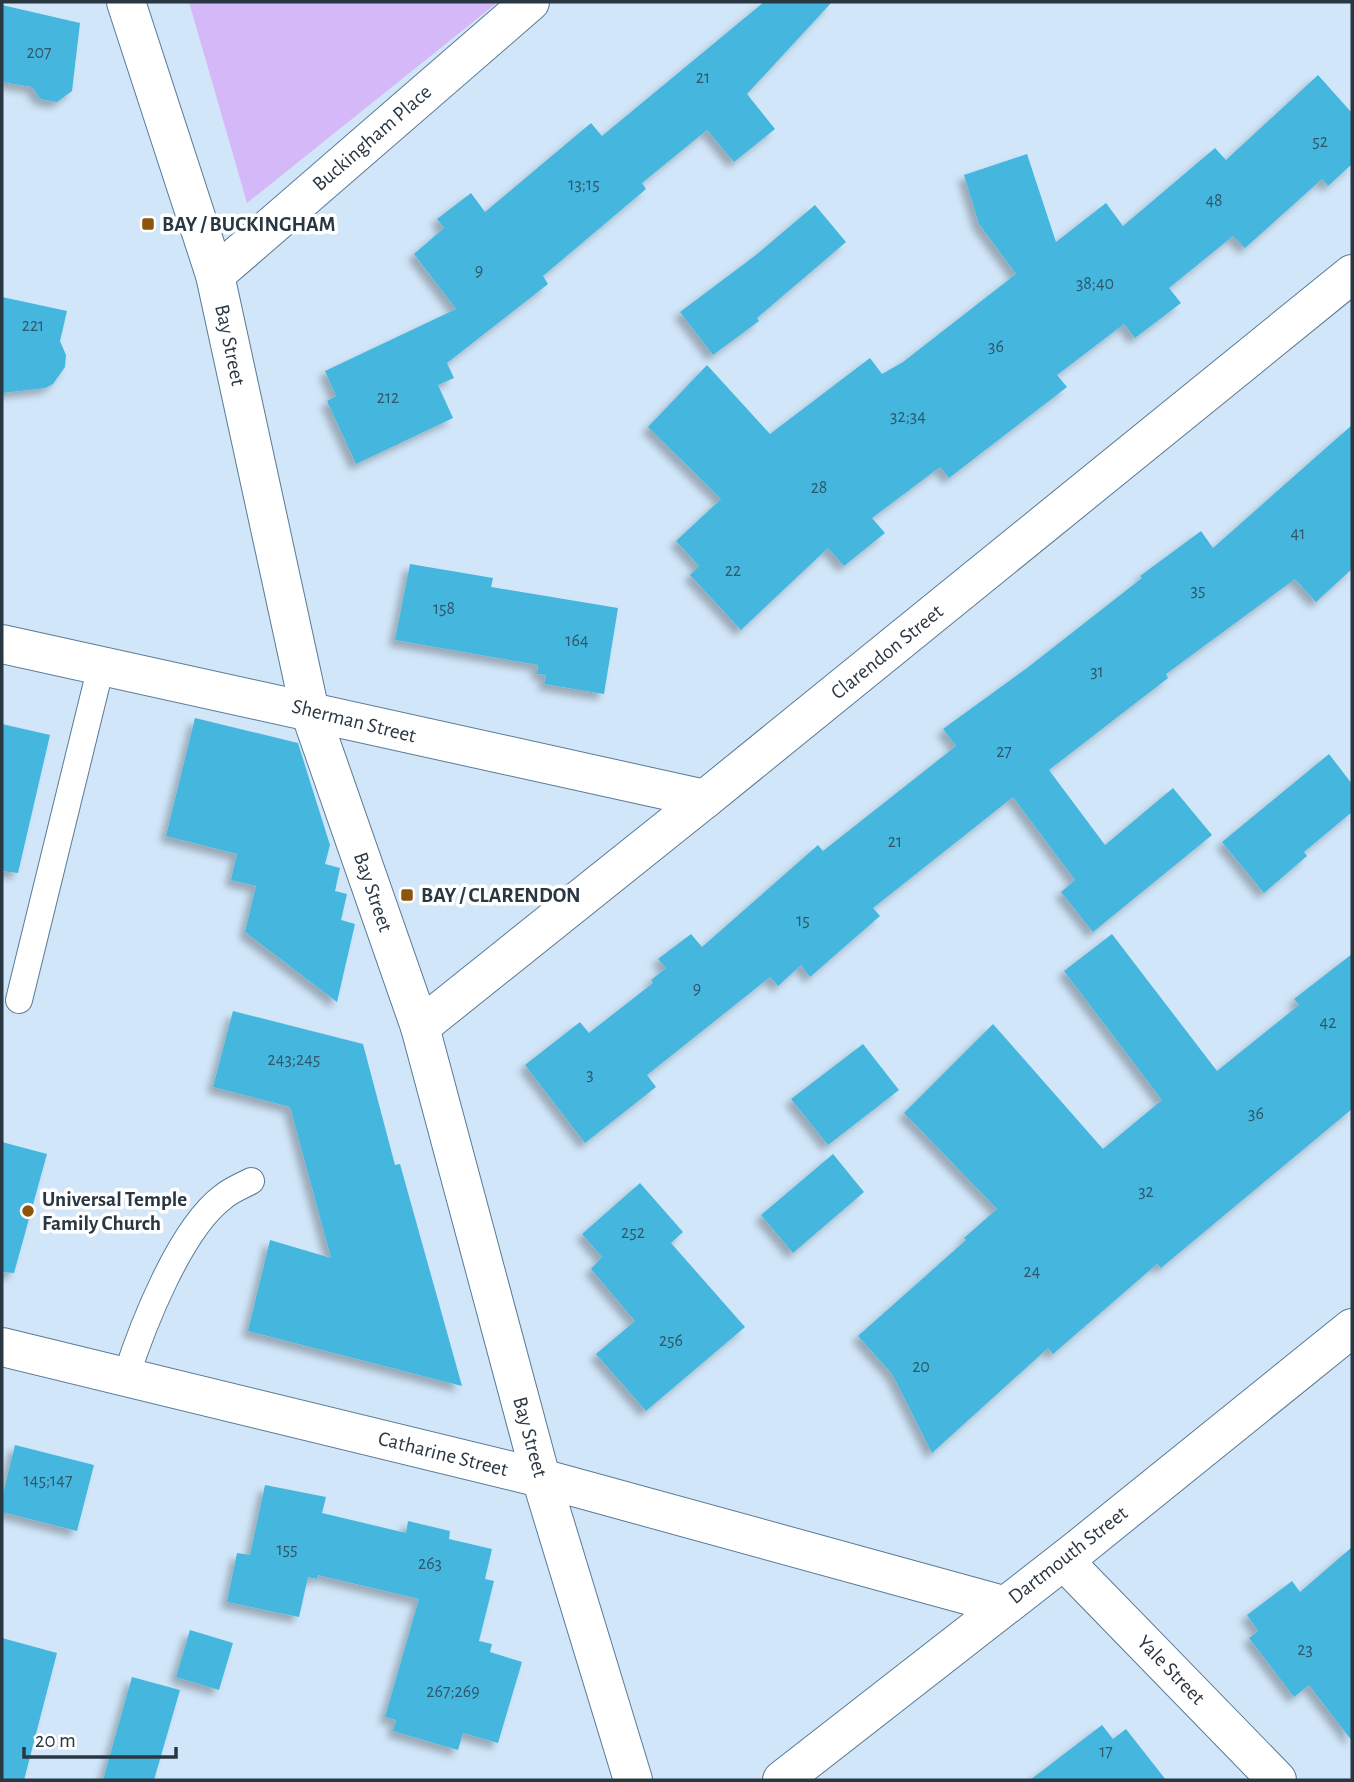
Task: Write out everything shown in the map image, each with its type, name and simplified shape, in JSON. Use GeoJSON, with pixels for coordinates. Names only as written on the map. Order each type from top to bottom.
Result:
{"type":"FeatureCollection","features":[{"type":"Feature","properties":{"kind":"street","name":"Bay Street"},"geometry":{"type":"LineString","coordinates":[[126,2],[215,275],[310,712],[420,1027],[541,1478],[634,1780]]}},
{"type":"Feature","properties":{"kind":"street","name":"Buckingham Place"},"geometry":{"type":"LineString","coordinates":[[215,275],[530,2]]}},
{"type":"Feature","properties":{"kind":"street","name":"Clarendon Street"},"geometry":{"type":"LineString","coordinates":[[420,1027],[1352,274]]}},
{"type":"Feature","properties":{"kind":"street","name":"Sherman Street"},"geometry":{"type":"LineString","coordinates":[[2,644],[281,703],[310,712],[705,799]]}},
{"type":"Feature","properties":{"kind":"street","name":"Dartmouth Street"},"geometry":{"type":"LineString","coordinates":[[782,1780],[1003,1605],[1064,1561],[1352,1328]]}},
{"type":"Feature","properties":{"kind":"street","name":"Catharine Street"},"geometry":{"type":"LineString","coordinates":[[2,1347],[541,1478],[1003,1605]]}},
{"type":"Feature","properties":{"kind":"street","name":"Yale Street"},"geometry":{"type":"LineString","coordinates":[[1064,1561],[1277,1780]]}},
{"type":"Feature","properties":{"kind":"lane"},"geometry":{"type":"LineString","coordinates":[[19,1000],[101,666]]}},
{"type":"Feature","properties":{"kind":"lane"},"geometry":{"type":"LineString","coordinates":[[127,1377],[141,1328],[175,1260],[208,1211],[223,1197],[251,1181]]}},
{"type":"Feature","properties":{"kind":"shaded area"},"geometry":{"type":"Polygon","coordinates":[[[189,2],[498,2],[247,203],[189,2]]]}},
{"type":"Feature","properties":{"kind":"building"},"geometry":{"type":"Polygon","coordinates":[[[764,2],[832,2],[747,94],[775,129],[734,162],[707,130],[642,183],[646,189],[543,276],[548,284],[447,363],[454,378],[438,385],[453,418],[356,464],[327,401],[336,396],[325,371],[456,309],[414,254],[444,228],[437,219],[471,193],[485,212],[591,123],[602,136],[764,2]]]}},
{"type":"Feature","properties":{"kind":"building"},"geometry":{"type":"Polygon","coordinates":[[[2,5],[80,23],[72,91],[57,102],[40,99],[32,87],[2,82],[2,5]]]}},
{"type":"Feature","properties":{"kind":"building"},"geometry":{"type":"Polygon","coordinates":[[[1318,75],[1352,113],[1352,164],[1328,186],[1322,179],[1245,248],[1233,236],[1169,288],[1181,303],[1135,338],[1124,324],[1057,375],[1067,387],[949,478],[940,467],[872,518],[885,533],[844,566],[828,548],[741,630],[690,575],[699,566],[676,541],[721,499],[648,427],[707,365],[770,434],[870,358],[882,374],[903,362],[1016,274],[979,224],[964,175],[1027,154],[1056,242],[1106,203],[1123,226],[1215,148],[1226,160],[1318,75]]]}},
{"type":"Feature","properties":{"kind":"building"},"geometry":{"type":"Polygon","coordinates":[[[815,205],[846,242],[757,318],[759,321],[713,355],[680,312],[756,255],[815,205]]]}},
{"type":"Feature","properties":{"kind":"building"},"geometry":{"type":"Polygon","coordinates":[[[2,297],[67,311],[60,341],[66,355],[65,367],[53,384],[45,388],[2,393],[2,297]]]}},
{"type":"Feature","properties":{"kind":"building"},"geometry":{"type":"Polygon","coordinates":[[[1352,425],[1352,569],[1316,602],[1295,579],[1166,674],[1168,678],[1049,770],[1105,845],[1173,788],[1212,835],[1093,932],[1061,892],[1075,880],[1013,797],[873,908],[880,916],[810,977],[801,965],[778,986],[770,977],[647,1075],[656,1087],[585,1143],[525,1065],[580,1022],[589,1033],[653,983],[651,980],[666,968],[658,959],[691,934],[702,947],[818,845],[823,851],[956,746],[943,729],[1027,668],[1142,578],[1140,576],[1201,531],[1213,548],[1352,425]]]}},
{"type":"Feature","properties":{"kind":"building"},"geometry":{"type":"Polygon","coordinates":[[[410,564],[493,578],[491,587],[618,608],[604,694],[544,684],[546,675],[537,674],[538,665],[395,640],[410,564]]]}},
{"type":"Feature","properties":{"kind":"building"},"geometry":{"type":"Polygon","coordinates":[[[195,718],[298,743],[330,845],[325,864],[340,868],[335,891],[347,894],[341,920],[355,924],[337,1002],[245,932],[256,886],[231,880],[237,854],[166,836],[195,718]]]}},
{"type":"Feature","properties":{"kind":"building"},"geometry":{"type":"Polygon","coordinates":[[[2,724],[50,735],[18,873],[2,871],[2,724]]]}},
{"type":"Feature","properties":{"kind":"building"},"geometry":{"type":"Polygon","coordinates":[[[1329,754],[1352,784],[1352,812],[1304,852],[1307,856],[1264,893],[1222,842],[1329,754]]]}},
{"type":"Feature","properties":{"kind":"building"},"geometry":{"type":"Polygon","coordinates":[[[1112,934],[1217,1071],[1299,1005],[1294,999],[1352,954],[1352,1109],[1161,1268],[1157,1264],[1053,1354],[1048,1348],[932,1453],[892,1374],[858,1336],[997,1209],[904,1113],[993,1024],[1103,1149],[1162,1100],[1064,971],[1112,934]]]}},
{"type":"Feature","properties":{"kind":"building"},"geometry":{"type":"Polygon","coordinates":[[[233,1011],[363,1044],[395,1165],[400,1164],[462,1386],[248,1331],[270,1240],[331,1258],[290,1107],[213,1087],[233,1011]]]}},
{"type":"Feature","properties":{"kind":"building"},"geometry":{"type":"Polygon","coordinates":[[[863,1044],[899,1090],[828,1145],[791,1099],[863,1044]]]}},
{"type":"Feature","properties":{"kind":"building"},"geometry":{"type":"Polygon","coordinates":[[[2,1142],[47,1154],[14,1273],[2,1272],[2,1142]]]}},
{"type":"Feature","properties":{"kind":"building"},"geometry":{"type":"Polygon","coordinates":[[[833,1154],[864,1192],[793,1253],[761,1215],[833,1154]]]}},
{"type":"Feature","properties":{"kind":"building"},"geometry":{"type":"Polygon","coordinates":[[[640,1183],[683,1232],[671,1243],[745,1327],[646,1411],[596,1354],[635,1321],[591,1269],[602,1257],[582,1234],[640,1183]]]}},
{"type":"Feature","properties":{"kind":"building"},"geometry":{"type":"Polygon","coordinates":[[[15,1445],[94,1465],[77,1531],[2,1512],[2,1498],[15,1445]]]}},
{"type":"Feature","properties":{"kind":"building"},"geometry":{"type":"Polygon","coordinates":[[[265,1485],[326,1497],[322,1513],[406,1533],[408,1521],[450,1531],[449,1539],[492,1549],[485,1579],[494,1581],[479,1641],[492,1644],[490,1652],[522,1662],[498,1743],[463,1733],[458,1750],[393,1731],[396,1720],[385,1717],[419,1599],[318,1575],[317,1579],[308,1577],[299,1617],[227,1602],[237,1553],[250,1555],[265,1485]]]}},
{"type":"Feature","properties":{"kind":"building"},"geometry":{"type":"Polygon","coordinates":[[[1352,1547],[1352,1741],[1309,1685],[1294,1697],[1249,1638],[1258,1631],[1247,1615],[1292,1581],[1300,1592],[1352,1547]]]}},
{"type":"Feature","properties":{"kind":"building"},"geometry":{"type":"Polygon","coordinates":[[[190,1630],[233,1643],[219,1690],[176,1677],[190,1630]]]}},
{"type":"Feature","properties":{"kind":"building"},"geometry":{"type":"Polygon","coordinates":[[[2,1638],[57,1653],[24,1780],[2,1780],[2,1638]]]}},
{"type":"Feature","properties":{"kind":"building"},"geometry":{"type":"Polygon","coordinates":[[[132,1677],[180,1690],[154,1780],[103,1780],[132,1677]]]}},
{"type":"Feature","properties":{"kind":"building"},"geometry":{"type":"Polygon","coordinates":[[[1102,1725],[1113,1739],[1126,1729],[1166,1780],[1030,1780],[1102,1725]]]}},
{"type":"Feature","properties":{"kind":"place","name":"BAY / BUCKINGHAM"},"geometry":{"type":"Point","coordinates":[148,224]}},
{"type":"Feature","properties":{"kind":"place","name":"BAY / CLARENDON"},"geometry":{"type":"Point","coordinates":[407,895]}},
{"type":"Feature","properties":{"kind":"place","name":"Universal Temple Family Church"},"geometry":{"type":"Point","coordinates":[28,1211]}}]}
